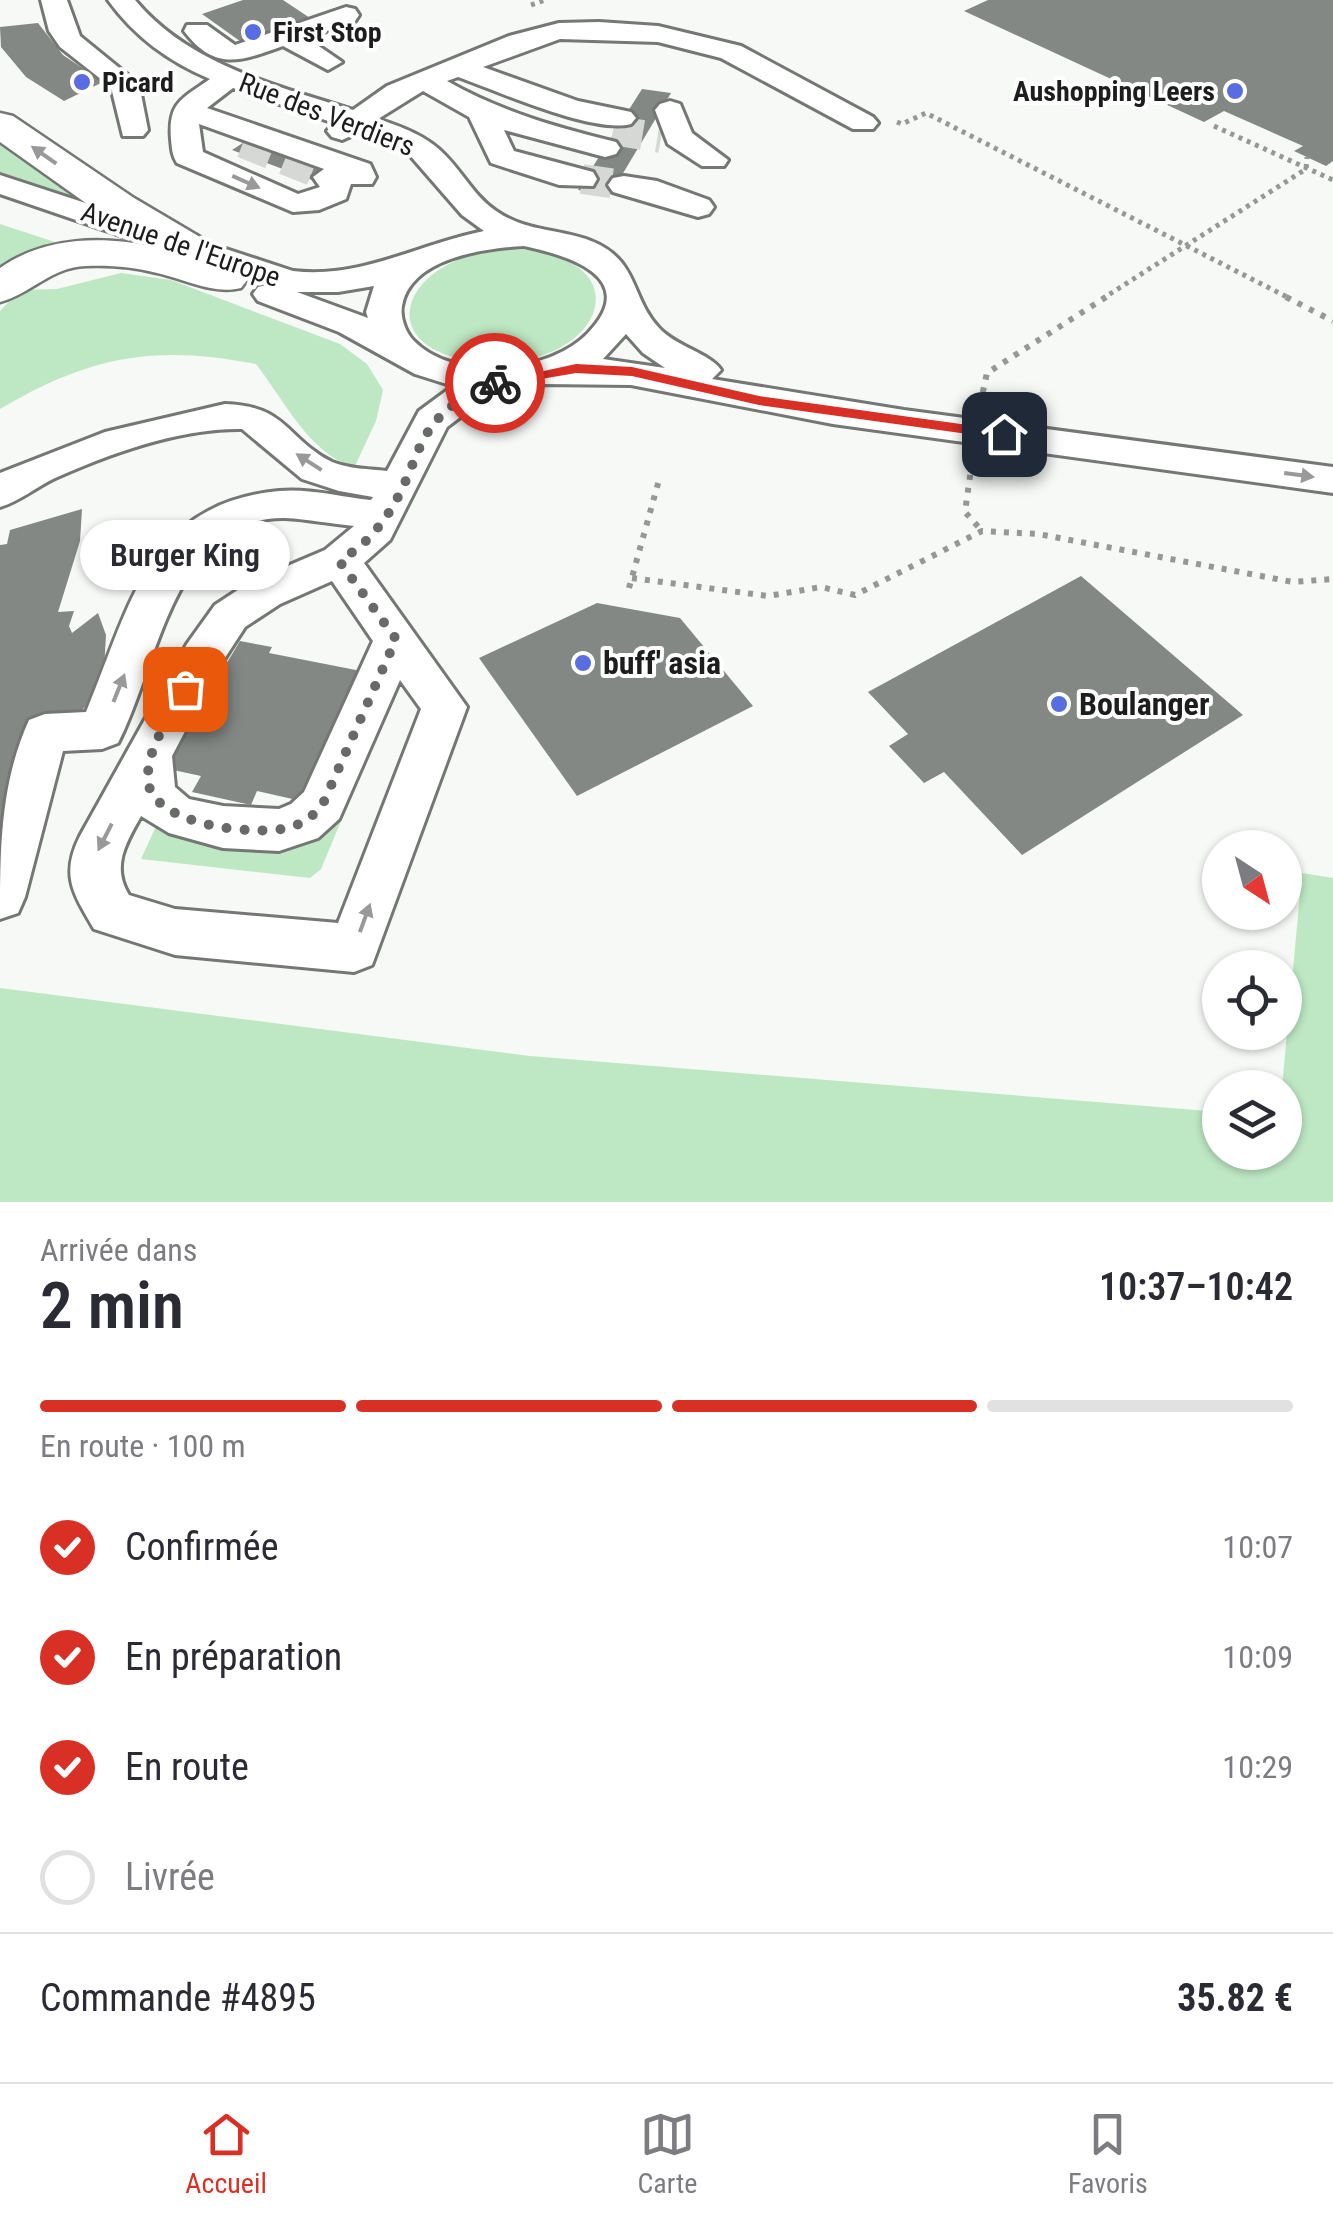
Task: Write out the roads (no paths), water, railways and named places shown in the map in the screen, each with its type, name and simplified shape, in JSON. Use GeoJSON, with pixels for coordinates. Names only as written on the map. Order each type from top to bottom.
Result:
{"type":"FeatureCollection","features":[{"type":"Feature","properties":{"kind":"highway"},"geometry":{"type":"LineString","coordinates":[[0,124],[129,214],[184,246]]}},
{"type":"Feature","properties":{"kind":"highway"},"geometry":{"type":"LineString","coordinates":[[0,289],[35,265],[70,254],[105,251],[142,255],[226,279]]}},
{"type":"Feature","properties":{"kind":"street"},"geometry":{"type":"LineString","coordinates":[[54,0],[57,22],[72,46],[125,84],[134,130]]}},
{"type":"Feature","properties":{"kind":"street","name":"Rue des Verdiers"},"geometry":{"type":"LineString","coordinates":[[96,0],[109,22],[145,52],[229,83],[359,118],[419,147],[443,169],[472,211],[503,230],[524,236]]}},
{"type":"Feature","properties":{"kind":"street","name":"Rue des Verdiers"},"geometry":{"type":"LineString","coordinates":[[121,0],[136,20],[164,44],[229,83]]}},
{"type":"Feature","properties":{"kind":"street"},"geometry":{"type":"LineString","coordinates":[[568,30],[607,3]]}},
{"type":"Feature","properties":{"kind":"street"},"geometry":{"type":"LineString","coordinates":[[180,19],[232,55],[346,15]]}},
{"type":"Feature","properties":{"kind":"street"},"geometry":{"type":"LineString","coordinates":[[477,74],[541,34],[568,30],[640,32],[684,38],[731,52],[877,121]]}},
{"type":"Feature","properties":{"kind":"street"},"geometry":{"type":"LineString","coordinates":[[286,36],[328,62]]}},
{"type":"Feature","properties":{"kind":"street"},"geometry":{"type":"LineString","coordinates":[[359,118],[427,82],[477,74],[525,46],[556,42],[772,72]]}},
{"type":"Feature","properties":{"kind":"street"},"geometry":{"type":"LineString","coordinates":[[427,82],[552,156],[606,140],[477,74]]}},
{"type":"Feature","properties":{"kind":"street"},"geometry":{"type":"LineString","coordinates":[[219,131],[203,104],[229,83]]}},
{"type":"Feature","properties":{"kind":"street"},"geometry":{"type":"LineString","coordinates":[[187,144],[219,131],[359,171],[361,178],[332,185],[308,203],[293,203],[188,157],[184,117],[187,109],[229,83]]}},
{"type":"Feature","properties":{"kind":"street","name":"Rue des Verdiers"},"geometry":{"type":"LineString","coordinates":[[359,118],[423,178],[444,220],[429,256]]}},
{"type":"Feature","properties":{"kind":"street"},"geometry":{"type":"LineString","coordinates":[[678,153],[693,205]]}},
{"type":"Feature","properties":{"kind":"street","name":"Avenue de l'Europe"},"geometry":{"type":"LineString","coordinates":[[0,184],[272,276],[318,284],[375,276],[429,256]]}},
{"type":"Feature","properties":{"kind":"street","name":"Avenue de l'Europe"},"geometry":{"type":"LineString","coordinates":[[0,198],[148,246],[339,319],[405,352]]}},
{"type":"Feature","properties":{"kind":"street"},"geometry":{"type":"LineString","coordinates":[[432,420],[422,371],[386,324],[387,301],[399,278],[429,256],[469,241],[524,236],[574,246],[600,260],[618,279],[624,302],[644,337],[674,359],[697,369],[1333,480]]}},
{"type":"Feature","properties":{"kind":"street"},"geometry":{"type":"LineString","coordinates":[[546,373],[597,349],[618,326],[624,302]]}},
{"type":"Feature","properties":{"kind":"street"},"geometry":{"type":"LineString","coordinates":[[405,352],[462,377],[504,379],[576,369],[632,372],[759,401],[1333,450]]}},
{"type":"Feature","properties":{"kind":"street"},"geometry":{"type":"LineString","coordinates":[[340,562],[444,707],[354,948],[175,932],[112,913],[94,883],[97,851],[203,656],[230,616],[265,593],[340,562],[376,530],[432,420],[467,394],[504,379]]}},
{"type":"Feature","properties":{"kind":"street"},"geometry":{"type":"LineString","coordinates":[[0,493],[42,466],[202,418],[246,416],[276,435],[306,465],[393,501]]}},
{"type":"Feature","properties":{"kind":"street"},"geometry":{"type":"LineString","coordinates":[[0,896],[45,733],[102,730],[167,569],[192,538],[232,514],[282,504],[393,501]]}},
{"type":"Feature","properties":{"kind":"street"},"geometry":{"type":"LineString","coordinates":[[149,755],[148,786],[163,808],[182,818],[266,832],[308,821],[322,806],[396,639]]}},
{"type":"Feature","properties":{"kind":"tunnel"},"geometry":{"type":"LineString","coordinates":[[613,130],[661,138]]}},
{"type":"Feature","properties":{"kind":"tunnel"},"geometry":{"type":"LineString","coordinates":[[243,143],[328,177]]}},
{"type":"Feature","properties":{"kind":"tunnel"},"geometry":{"type":"LineString","coordinates":[[582,179],[624,185]]}},
{"type":"Feature","properties":{"kind":"place","name":"First Stop"},"geometry":{"type":"Point","coordinates":[253,32]}},
{"type":"Feature","properties":{"kind":"place","name":"Picard"},"geometry":{"type":"Point","coordinates":[82,82]}},
{"type":"Feature","properties":{"kind":"place","name":"Aushopping Leers"},"geometry":{"type":"Point","coordinates":[1235,91]}},
{"type":"Feature","properties":{"kind":"place","name":"buff' asia"},"geometry":{"type":"Point","coordinates":[583,663]}},
{"type":"Feature","properties":{"kind":"place","name":"Burger King"},"geometry":{"type":"Point","coordinates":[185,689]}},
{"type":"Feature","properties":{"kind":"place","name":"Boulanger"},"geometry":{"type":"Point","coordinates":[1059,704]}}]}
